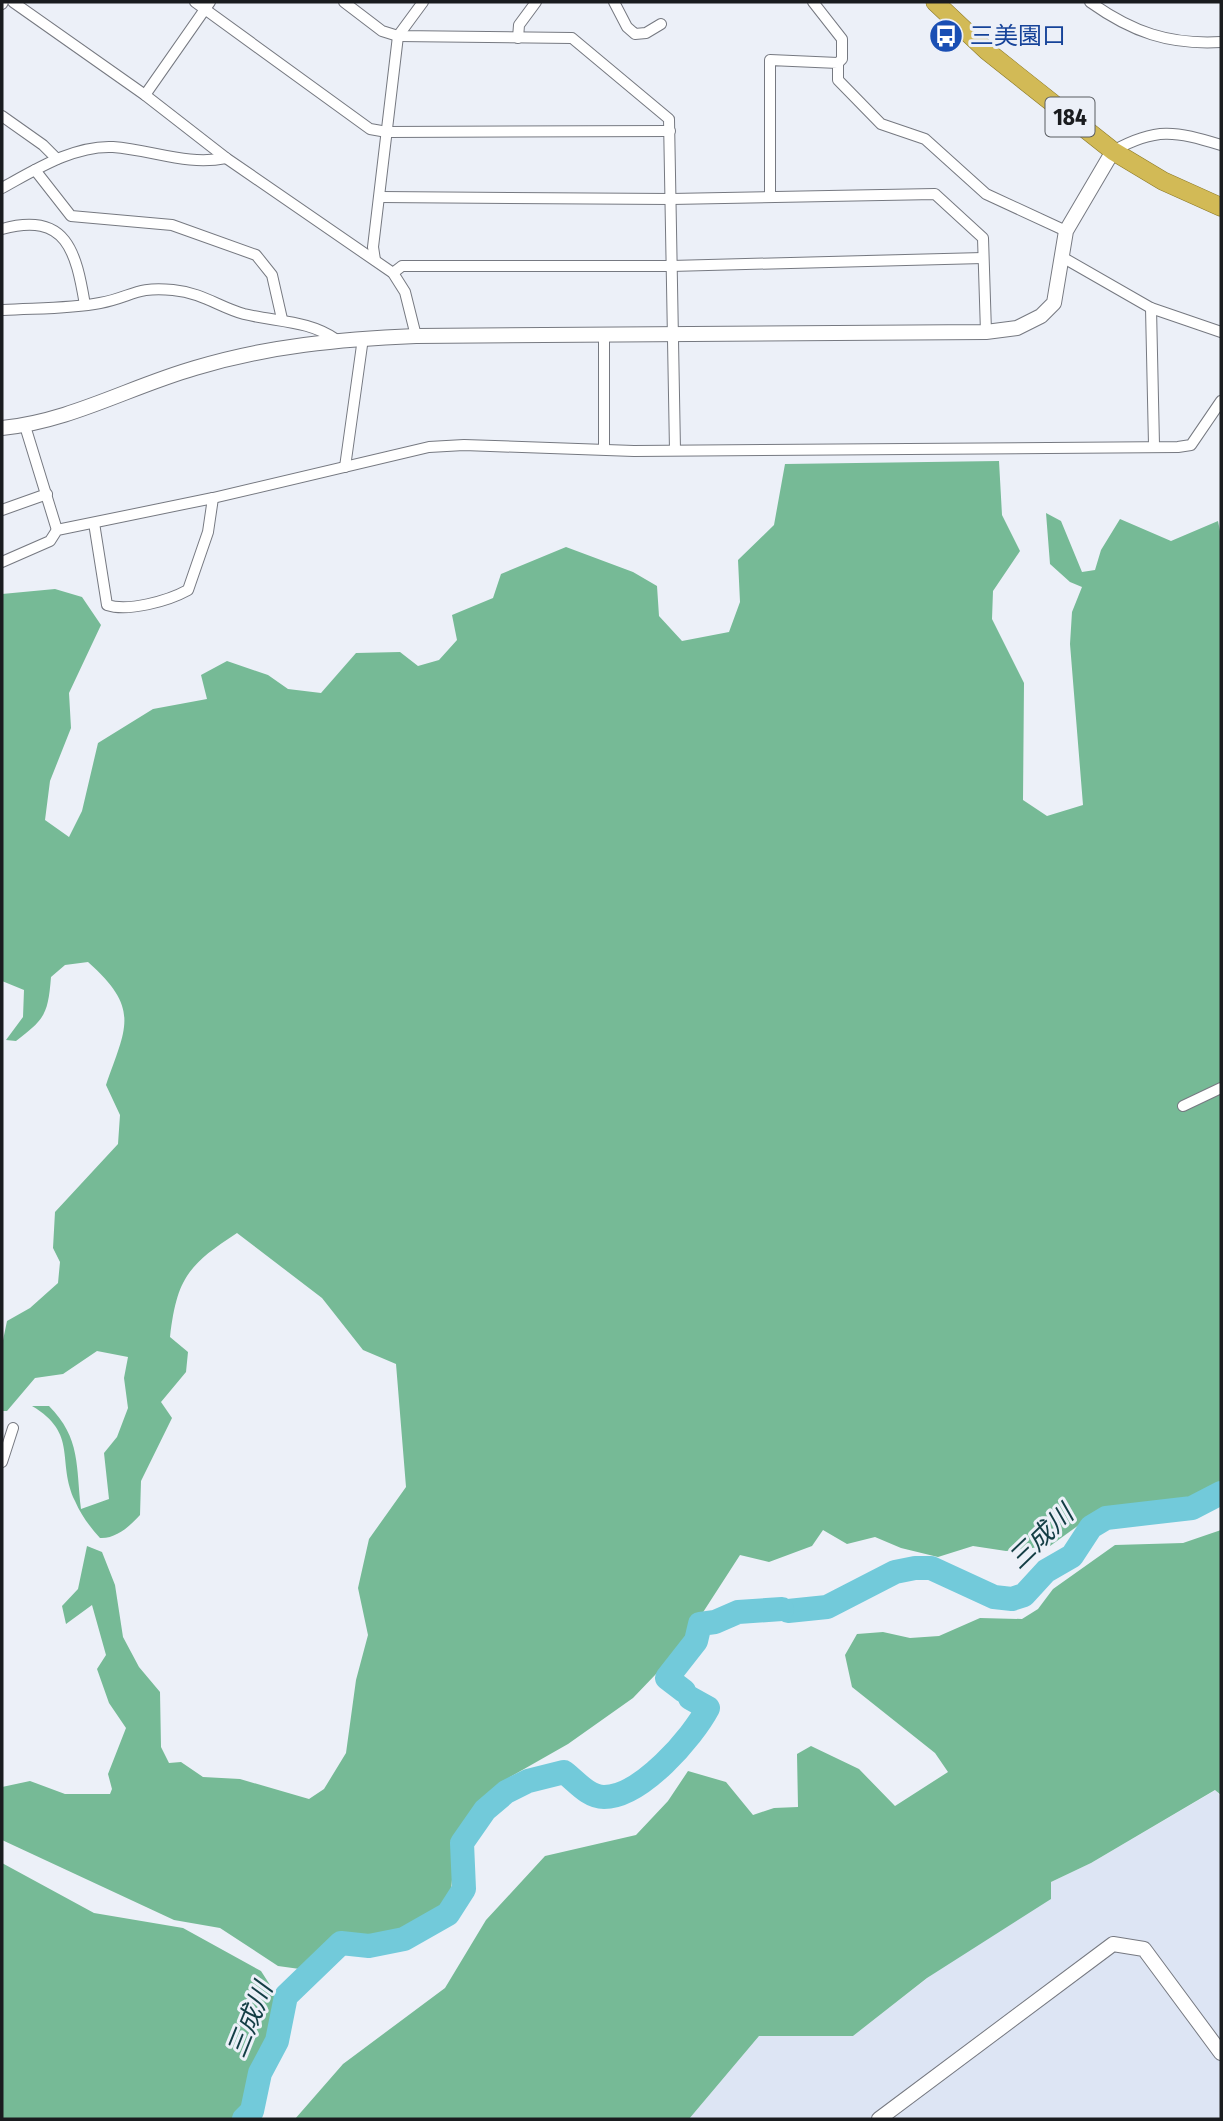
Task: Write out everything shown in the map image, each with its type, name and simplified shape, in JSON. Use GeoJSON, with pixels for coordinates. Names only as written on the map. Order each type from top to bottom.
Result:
{"type":"FeatureCollection","features":[{"type":"Feature","properties":{"kind":"highway","name":"184"},"geometry":{"type":"LineString","coordinates":[[935,2],[987,51],[1113,151],[1163,181],[1221,207]]}},
{"type":"Feature","properties":{"kind":"street"},"geometry":{"type":"LineString","coordinates":[[13,2],[145,95],[226,158],[393,273],[405,292],[416,336]]}},
{"type":"Feature","properties":{"kind":"street"},"geometry":{"type":"LineString","coordinates":[[344,2],[382,31],[398,36],[572,38],[669,119],[675,450]]}},
{"type":"Feature","properties":{"kind":"street"},"geometry":{"type":"LineString","coordinates":[[375,260],[373,247],[398,36],[423,2]]}},
{"type":"Feature","properties":{"kind":"street"},"geometry":{"type":"LineString","coordinates":[[518,38],[519,25],[537,2]]}},
{"type":"Feature","properties":{"kind":"street"},"geometry":{"type":"LineString","coordinates":[[614,2],[626,27],[635,34],[646,33],[661,24]]}},
{"type":"Feature","properties":{"kind":"street"},"geometry":{"type":"LineString","coordinates":[[813,2],[842,39],[838,80],[881,124],[925,139],[986,194],[1066,231]]}},
{"type":"Feature","properties":{"kind":"street"},"geometry":{"type":"LineString","coordinates":[[1090,2],[1135,30],[1158,39],[1192,44],[1221,42]]}},
{"type":"Feature","properties":{"kind":"street"},"geometry":{"type":"LineString","coordinates":[[145,95],[203,4],[370,129],[387,132],[670,131]]}},
{"type":"Feature","properties":{"kind":"street"},"geometry":{"type":"LineString","coordinates":[[771,197],[770,60],[827,60],[838,63]]}},
{"type":"Feature","properties":{"kind":"street"},"geometry":{"type":"LineString","coordinates":[[2,116],[57,159]]}},
{"type":"Feature","properties":{"kind":"street"},"geometry":{"type":"LineString","coordinates":[[2,428],[61,419],[214,363],[288,346],[337,340],[416,336],[986,332],[1017,328],[1041,316],[1055,303],[1066,231],[1113,151],[1156,132],[1184,133],[1221,145]]}},
{"type":"Feature","properties":{"kind":"street"},"geometry":{"type":"LineString","coordinates":[[2,188],[57,159],[111,147],[189,161],[204,162],[226,158]]}},
{"type":"Feature","properties":{"kind":"street"},"geometry":{"type":"LineString","coordinates":[[34,170],[71,216],[172,225],[256,255],[272,275],[282,319]]}},
{"type":"Feature","properties":{"kind":"street"},"geometry":{"type":"LineString","coordinates":[[380,197],[671,199],[935,194],[984,239],[986,332]]}},
{"type":"Feature","properties":{"kind":"street"},"geometry":{"type":"LineString","coordinates":[[2,229],[25,223],[57,232],[75,256],[85,305]]}},
{"type":"Feature","properties":{"kind":"street"},"geometry":{"type":"LineString","coordinates":[[1062,257],[1151,308],[1221,332]]}},
{"type":"Feature","properties":{"kind":"street"},"geometry":{"type":"LineString","coordinates":[[393,273],[402,266],[671,266],[983,258]]}},
{"type":"Feature","properties":{"kind":"street"},"geometry":{"type":"LineString","coordinates":[[3,310],[85,305],[116,299],[136,290],[156,289],[194,293],[242,313],[282,319],[324,330],[337,340]]}},
{"type":"Feature","properties":{"kind":"street"},"geometry":{"type":"LineString","coordinates":[[1151,308],[1154,445]]}},
{"type":"Feature","properties":{"kind":"street"},"geometry":{"type":"LineString","coordinates":[[604,335],[604,448]]}},
{"type":"Feature","properties":{"kind":"street"},"geometry":{"type":"LineString","coordinates":[[345,467],[363,338]]}},
{"type":"Feature","properties":{"kind":"street"},"geometry":{"type":"LineString","coordinates":[[2,562],[50,541],[57,530],[441,446],[675,450],[1191,445],[1221,401]]}},
{"type":"Feature","properties":{"kind":"street"},"geometry":{"type":"LineString","coordinates":[[25,426],[57,530]]}},
{"type":"Feature","properties":{"kind":"street"},"geometry":{"type":"LineString","coordinates":[[2,510],[47,494]]}},
{"type":"Feature","properties":{"kind":"street"},"geometry":{"type":"LineString","coordinates":[[94,523],[107,605],[117,608],[130,606],[178,595],[188,590],[208,532],[213,498]]}},
{"type":"Feature","properties":{"kind":"street"},"geometry":{"type":"LineString","coordinates":[[1184,1106],[1221,1088]]}},
{"type":"Feature","properties":{"kind":"street"},"geometry":{"type":"LineString","coordinates":[[2,1462],[12,1428]]}},
{"type":"Feature","properties":{"kind":"street"},"geometry":{"type":"LineString","coordinates":[[879,2119],[1113,1944],[1144,1949],[1221,2053]]}},
{"type":"Feature","properties":{"kind":"shaded area"},"geometry":{"type":"Polygon","coordinates":[[[1216,1790],[1221,1798],[1221,2119],[689,2119],[759,2036],[853,2036],[1051,1882],[1091,1863],[1216,1790]]]}},
{"type":"Feature","properties":{"kind":"green space"},"geometry":{"type":"Polygon","coordinates":[[[999,461],[1002,515],[1020,551],[993,591],[992,619],[1024,683],[1023,800],[1047,816],[1083,805],[1070,644],[1072,612],[1082,587],[1070,582],[1050,564],[1046,513],[1061,521],[1082,572],[1095,570],[1101,550],[1120,519],[1171,541],[1218,521],[1221,536],[1221,1504],[1162,1521],[1106,1517],[1083,1522],[1050,1546],[1006,1551],[973,1546],[938,1557],[901,1548],[875,1537],[847,1544],[823,1530],[812,1546],[769,1562],[740,1555],[678,1651],[633,1698],[568,1744],[510,1777],[454,1860],[450,1900],[402,1934],[340,1943],[307,1970],[278,1966],[220,1928],[174,1920],[2,1840],[2,1787],[30,1781],[65,1794],[110,1794],[112,1789],[108,1774],[126,1728],[109,1703],[97,1669],[106,1655],[92,1605],[66,1624],[62,1606],[78,1589],[87,1546],[102,1552],[115,1585],[123,1637],[139,1667],[160,1692],[161,1747],[169,1763],[181,1762],[203,1777],[240,1779],[309,1799],[324,1789],[346,1753],[356,1680],[368,1635],[358,1588],[369,1539],[406,1487],[396,1364],[363,1350],[322,1298],[237,1233],[196,1264],[181,1287],[170,1337],[188,1352],[186,1372],[161,1402],[172,1418],[141,1481],[140,1515],[127,1527],[106,1538],[100,1538],[93,1530],[75,1501],[64,1449],[56,1427],[47,1416],[32,1406],[49,1406],[67,1430],[75,1454],[81,1509],[109,1499],[104,1453],[117,1437],[128,1408],[124,1378],[128,1357],[97,1351],[63,1374],[35,1378],[7,1411],[2,1411],[2,1345],[7,1321],[30,1308],[58,1283],[60,1262],[53,1248],[55,1212],[118,1144],[120,1115],[106,1085],[119,1048],[124,1019],[116,993],[88,962],[65,965],[51,977],[46,1008],[39,1021],[16,1041],[6,1040],[23,1017],[24,990],[2,981],[2,594],[55,589],[82,597],[101,625],[69,693],[71,728],[50,781],[45,820],[69,837],[82,811],[98,743],[153,709],[207,699],[201,675],[227,661],[268,675],[288,689],[321,693],[356,653],[400,652],[418,666],[439,660],[457,640],[452,615],[493,598],[501,574],[566,547],[633,572],[657,586],[659,616],[682,641],[729,632],[740,602],[738,560],[774,525],[785,464],[999,461]]]}},
{"type":"Feature","properties":{"kind":"green space"},"geometry":{"type":"Polygon","coordinates":[[[1221,1530],[1221,1795],[1215,1790],[1091,1863],[1051,1882],[1051,1899],[927,1978],[853,2036],[759,2036],[689,2119],[295,2119],[343,2064],[445,1988],[486,1920],[545,1856],[636,1835],[668,1801],[688,1771],[726,1782],[753,1815],[774,1808],[798,1807],[797,1754],[811,1746],[859,1769],[895,1806],[948,1772],[935,1753],[852,1687],[845,1655],[857,1634],[883,1632],[910,1638],[939,1636],[980,1618],[1022,1619],[1038,1609],[1053,1589],[1115,1545],[1183,1543],[1221,1530]]]}},
{"type":"Feature","properties":{"kind":"green space"},"geometry":{"type":"Polygon","coordinates":[[[2,1863],[94,1913],[183,1928],[261,1971],[279,1999],[281,2031],[252,2119],[2,2119],[2,1863]]]}},
{"type":"Feature","properties":{"kind":"waterway","name":"三成川"},"geometry":{"type":"LineString","coordinates":[[788,1611],[827,1607],[895,1572],[915,1568],[931,1568],[994,1597],[1012,1599],[1024,1595],[1046,1571],[1072,1556],[1091,1527],[1106,1518],[1192,1508],[1221,1493]]}},
{"type":"Feature","properties":{"kind":"waterway","name":"三成川"},"geometry":{"type":"LineString","coordinates":[[684,1691],[667,1678],[696,1641],[700,1624],[715,1622],[738,1612],[782,1609]]}},
{"type":"Feature","properties":{"kind":"waterway","name":"三成川"},"geometry":{"type":"LineString","coordinates":[[244,2119],[252,2111],[260,2073],[277,2041],[286,1996],[341,1943],[369,1946],[404,1939],[448,1914],[464,1889],[462,1843],[485,1810],[506,1792],[528,1781],[564,1772],[587,1791],[604,1797],[634,1787],[649,1777],[690,1735],[708,1708],[690,1698]]}},
{"type":"Feature","properties":{"kind":"place","name":"三美園口"},"geometry":{"type":"Point","coordinates":[946,36]}}]}
